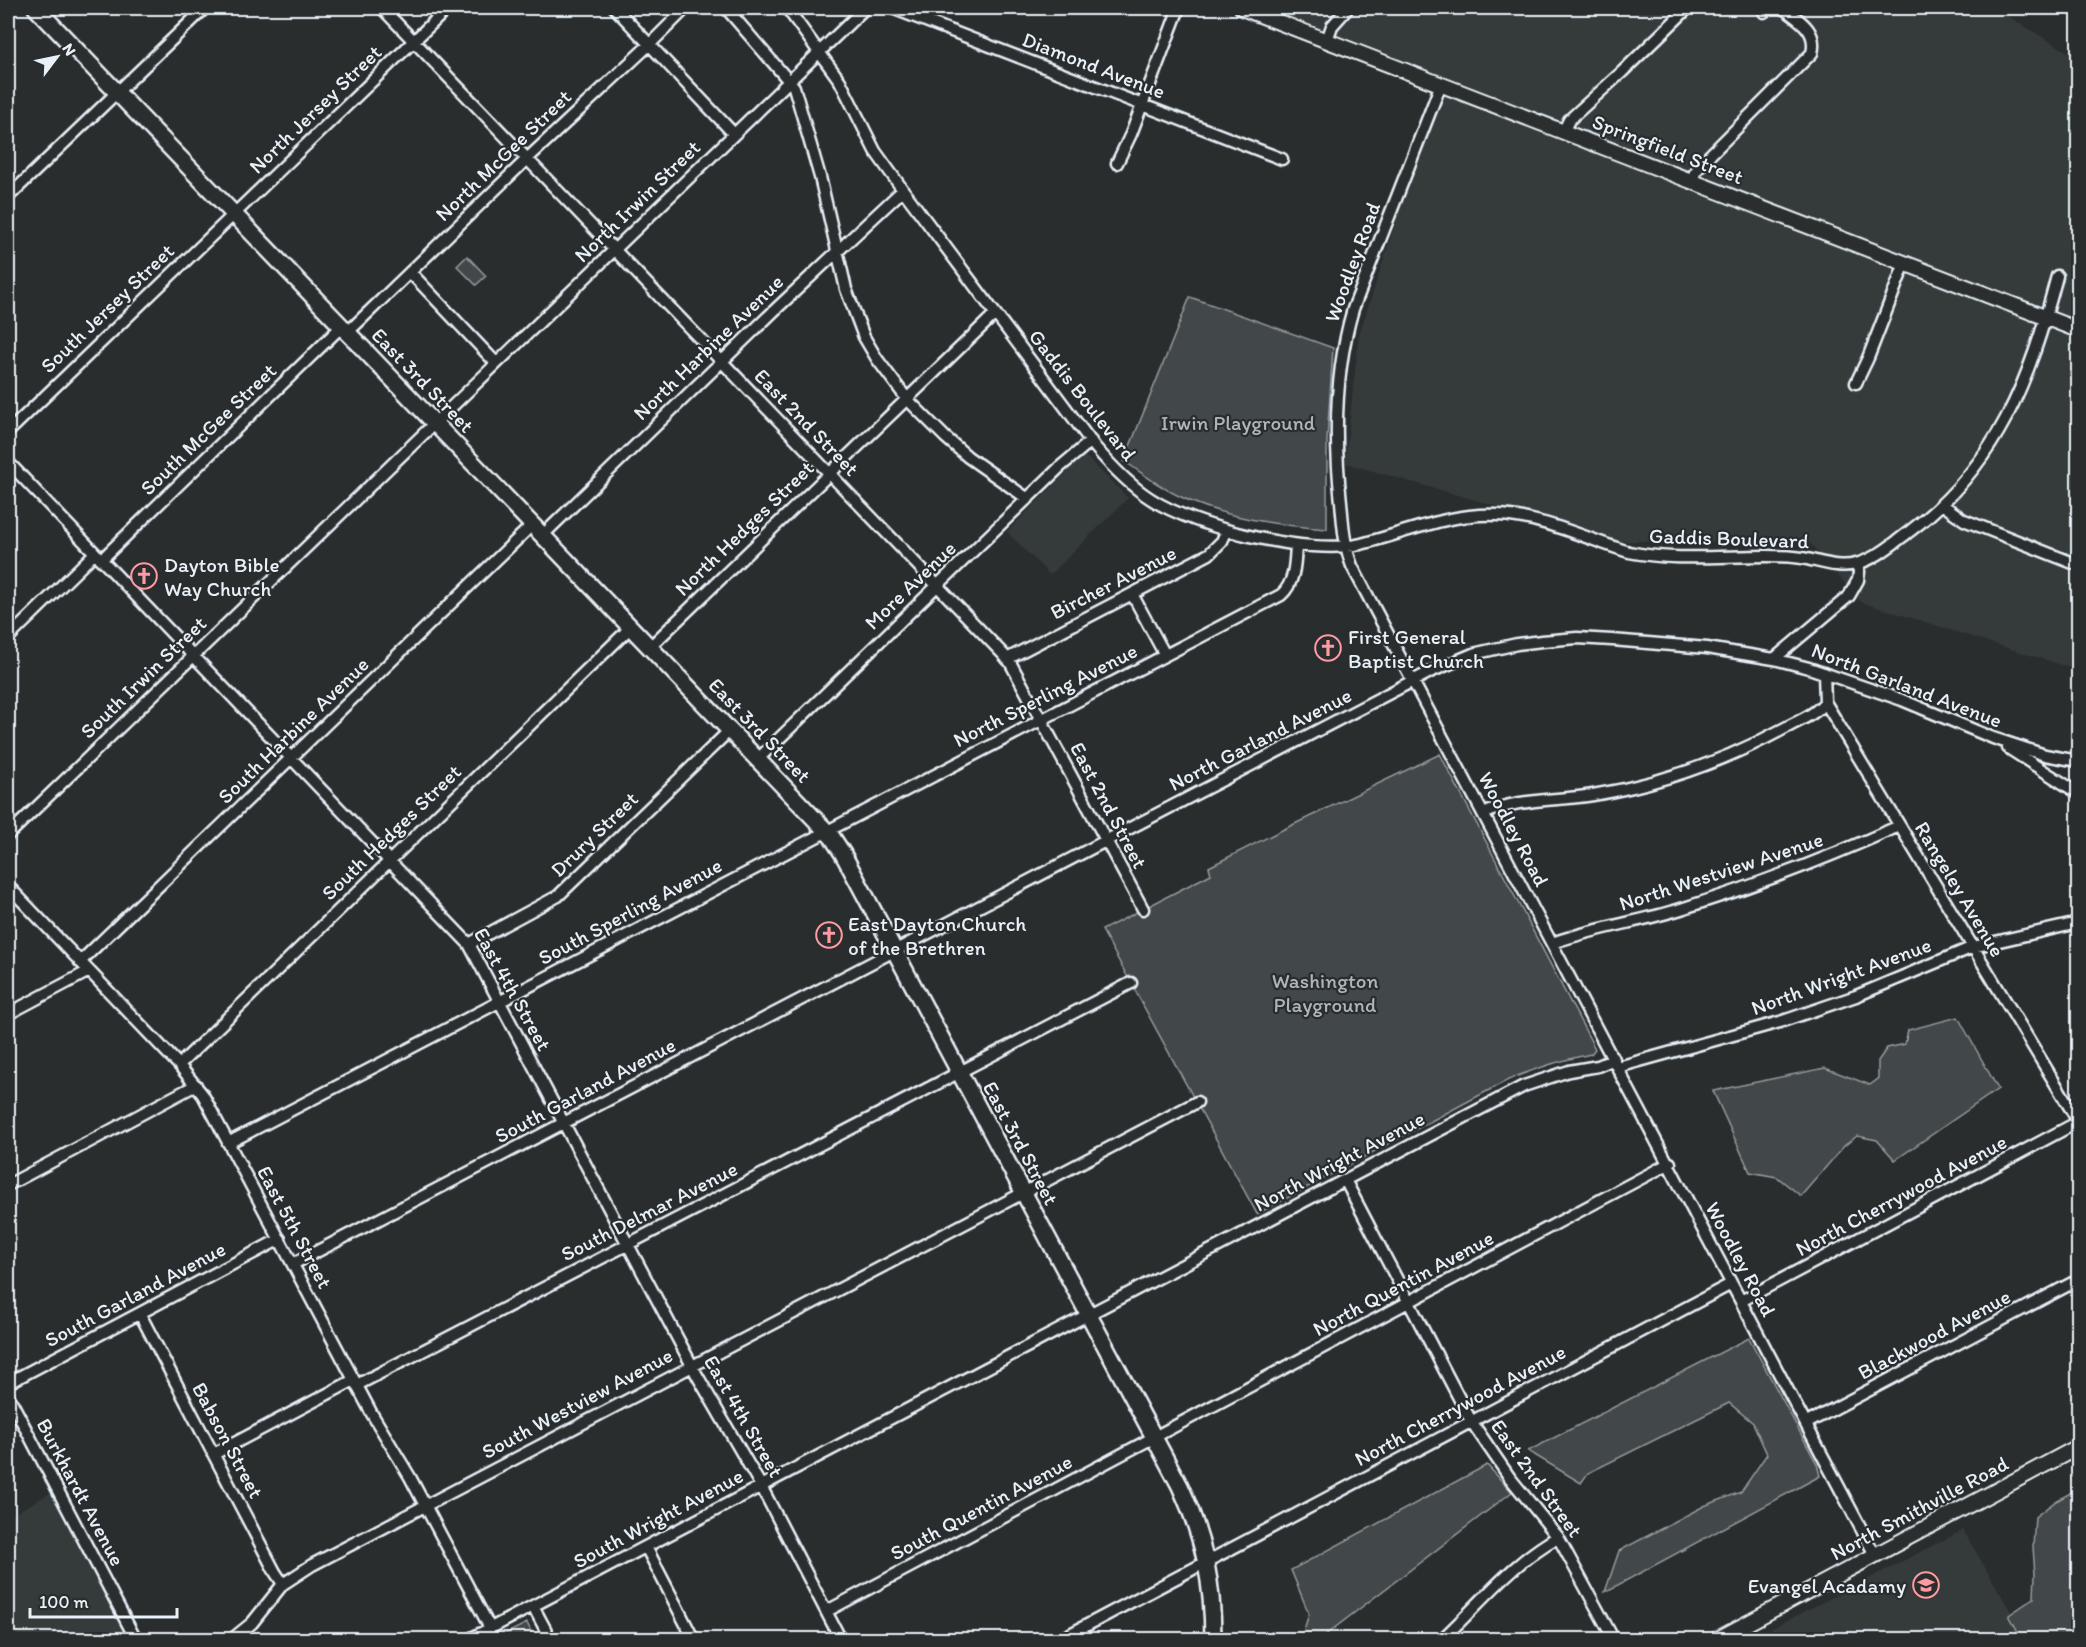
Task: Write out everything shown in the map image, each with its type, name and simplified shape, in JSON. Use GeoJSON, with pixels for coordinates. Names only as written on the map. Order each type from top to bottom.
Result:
{"type":"FeatureCollection","features":[{"type":"Feature","properties":{"kind":"main road","name":"East 3rd Street"},"geometry":{"type":"LineString","coordinates":[[36,8],[758,759],[827,832],[843,854],[1089,1314],[1192,1513],[1211,1587],[1213,1640]]}},
{"type":"Feature","properties":{"kind":"main road","name":"Springfield Street"},"geometry":{"type":"LineString","coordinates":[[1242,8],[2079,330]]}},
{"type":"Feature","properties":{"kind":"main road","name":"North Smithville Road"},"geometry":{"type":"LineString","coordinates":[[1716,1640],[2079,1447]]}},
{"type":"Feature","properties":{"kind":"street"},"geometry":{"type":"LineString","coordinates":[[8,197],[205,8]]}},
{"type":"Feature","properties":{"kind":"street","name":"East 2nd Street"},"geometry":{"type":"LineString","coordinates":[[382,8],[1008,659],[1143,909]]}},
{"type":"Feature","properties":{"kind":"street","name":"North Jersey Street"},"geometry":{"type":"LineString","coordinates":[[234,214],[448,8]]}},
{"type":"Feature","properties":{"kind":"street"},"geometry":{"type":"LineString","coordinates":[[615,8],[734,134]]}},
{"type":"Feature","properties":{"kind":"street","name":"North McGee Street"},"geometry":{"type":"LineString","coordinates":[[345,329],[410,272],[686,8]]}},
{"type":"Feature","properties":{"kind":"street"},"geometry":{"type":"LineString","coordinates":[[726,8],[794,87],[813,148],[846,290],[864,337],[887,373],[925,419],[963,453],[1028,499]]}},
{"type":"Feature","properties":{"kind":"street","name":"Gaddis Boulevard"},"geometry":{"type":"LineString","coordinates":[[787,8],[820,52],[850,99],[875,151],[995,314],[1118,473],[1153,500],[1180,514],[1227,530],[1296,545],[1346,547],[1471,515],[1497,515],[1528,519],[1629,552],[1646,555],[1690,558],[1799,558],[1839,565],[1858,564]]}},
{"type":"Feature","properties":{"kind":"street","name":"North Irwin Street"},"geometry":{"type":"LineString","coordinates":[[435,422],[866,8]]}},
{"type":"Feature","properties":{"kind":"street","name":"Diamond Avenue"},"geometry":{"type":"LineString","coordinates":[[892,8],[1282,159]]}},
{"type":"Feature","properties":{"kind":"street"},"geometry":{"type":"LineString","coordinates":[[1117,163],[1179,8]]}},
{"type":"Feature","properties":{"kind":"street"},"geometry":{"type":"LineString","coordinates":[[1327,40],[1332,26],[1348,8]]}},
{"type":"Feature","properties":{"kind":"street"},"geometry":{"type":"LineString","coordinates":[[1563,132],[1569,120],[1688,8]]}},
{"type":"Feature","properties":{"kind":"street"},"geometry":{"type":"LineString","coordinates":[[1691,180],[1710,155],[1812,53],[1813,37],[1810,31],[1783,8]]}},
{"type":"Feature","properties":{"kind":"street","name":"Woodley Road"},"geometry":{"type":"LineString","coordinates":[[1441,84],[1353,309],[1346,334],[1339,390],[1337,466],[1346,547],[1352,566],[1670,1163],[1731,1284],[1807,1423],[1875,1555]]}},
{"type":"Feature","properties":{"kind":"street","name":"North Harbine Avenue"},"geometry":{"type":"LineString","coordinates":[[538,530],[722,362],[903,190]]}},
{"type":"Feature","properties":{"kind":"street","name":"South Jersey Street"},"geometry":{"type":"LineString","coordinates":[[8,432],[234,214]]}},
{"type":"Feature","properties":{"kind":"street"},"geometry":{"type":"LineString","coordinates":[[1856,383],[1905,263]]}},
{"type":"Feature","properties":{"kind":"street"},"geometry":{"type":"LineString","coordinates":[[410,272],[496,363]]}},
{"type":"Feature","properties":{"kind":"street"},"geometry":{"type":"LineString","coordinates":[[1774,659],[1849,596],[1858,580],[1858,564],[1874,557],[1893,544],[1943,505],[1968,477],[2002,428],[2023,382],[2046,317],[2057,276]]}},
{"type":"Feature","properties":{"kind":"street","name":"North Hedges Street"},"geometry":{"type":"LineString","coordinates":[[650,647],[995,314]]}},
{"type":"Feature","properties":{"kind":"street","name":"South McGee Street"},"geometry":{"type":"LineString","coordinates":[[8,638],[345,329]]}},
{"type":"Feature","properties":{"kind":"street","name":"South Irwin Street"},"geometry":{"type":"LineString","coordinates":[[8,835],[435,422]]}},
{"type":"Feature","properties":{"kind":"street","name":"More Avenue"},"geometry":{"type":"LineString","coordinates":[[758,759],[1091,441]]}},
{"type":"Feature","properties":{"kind":"street","name":"East 4th Street"},"geometry":{"type":"LineString","coordinates":[[8,462],[469,944],[627,1244],[761,1486],[841,1640]]}},
{"type":"Feature","properties":{"kind":"street"},"geometry":{"type":"LineString","coordinates":[[1943,505],[1964,520],[2079,565]]}},
{"type":"Feature","properties":{"kind":"street","name":"South Harbine Avenue"},"geometry":{"type":"LineString","coordinates":[[80,962],[291,758],[538,530]]}},
{"type":"Feature","properties":{"kind":"street","name":"Bircher Avenue"},"geometry":{"type":"LineString","coordinates":[[1008,659],[1209,554],[1222,541],[1227,530]]}},
{"type":"Feature","properties":{"kind":"street","name":"North Sperling Avenue"},"geometry":{"type":"LineString","coordinates":[[827,832],[1281,595],[1288,589],[1294,570],[1296,545]]}},
{"type":"Feature","properties":{"kind":"street"},"geometry":{"type":"LineString","coordinates":[[1132,594],[1165,655]]}},
{"type":"Feature","properties":{"kind":"street","name":"South Hedges Street"},"geometry":{"type":"LineString","coordinates":[[179,1065],[631,627]]}},
{"type":"Feature","properties":{"kind":"street","name":"North Garland Avenue"},"geometry":{"type":"LineString","coordinates":[[895,950],[1413,681],[1473,654],[1517,644],[1577,638],[1661,643],[1774,659],[1902,699],[1993,738],[2035,752],[2079,761]]}},
{"type":"Feature","properties":{"kind":"street"},"geometry":{"type":"LineString","coordinates":[[1485,814],[1509,805],[1602,794],[1674,776],[1726,757],[1776,734],[1820,708],[1824,702],[1824,673]]}},
{"type":"Feature","properties":{"kind":"street","name":"Rangeley Avenue"},"geometry":{"type":"LineString","coordinates":[[1824,702],[2079,1121]]}},
{"type":"Feature","properties":{"kind":"street","name":"Drury Street"},"geometry":{"type":"LineString","coordinates":[[469,944],[558,896],[730,730]]}},
{"type":"Feature","properties":{"kind":"street"},"geometry":{"type":"LineString","coordinates":[[1993,738],[2079,793]]}},
{"type":"Feature","properties":{"kind":"street","name":"North Westview Avenue"},"geometry":{"type":"LineString","coordinates":[[1552,943],[1680,909],[1732,892],[1801,867],[1899,826]]}},
{"type":"Feature","properties":{"kind":"street","name":"South Sperling Avenue"},"geometry":{"type":"LineString","coordinates":[[228,1143],[827,832]]}},
{"type":"Feature","properties":{"kind":"street","name":"East 5th Street"},"geometry":{"type":"LineString","coordinates":[[8,886],[196,1085],[355,1383],[425,1506],[490,1628]]}},
{"type":"Feature","properties":{"kind":"street","name":"North Wright Avenue"},"geometry":{"type":"LineString","coordinates":[[1089,1314],[1524,1086],[1546,1077],[1616,1063],[1780,1022],[1856,996],[1973,947],[2079,923]]}},
{"type":"Feature","properties":{"kind":"street","name":"South Garland Avenue"},"geometry":{"type":"LineString","coordinates":[[293,1263],[895,950]]}},
{"type":"Feature","properties":{"kind":"street"},"geometry":{"type":"LineString","coordinates":[[8,1014],[89,970]]}},
{"type":"Feature","properties":{"kind":"street","name":"South Delmar Avenue"},"geometry":{"type":"LineString","coordinates":[[214,1454],[627,1244],[1131,983]]}},
{"type":"Feature","properties":{"kind":"street"},"geometry":{"type":"LineString","coordinates":[[8,1185],[196,1085]]}},
{"type":"Feature","properties":{"kind":"street"},"geometry":{"type":"LineString","coordinates":[[1024,1193],[1197,1102]]}},
{"type":"Feature","properties":{"kind":"street","name":"North Cherrywood Avenue"},"geometry":{"type":"LineString","coordinates":[[1741,1301],[2079,1121]]}},
{"type":"Feature","properties":{"kind":"street","name":"North Quentin Avenue"},"geometry":{"type":"LineString","coordinates":[[1154,1437],[1670,1163]]}},
{"type":"Feature","properties":{"kind":"street","name":"East 2nd Street"},"geometry":{"type":"LineString","coordinates":[[1345,1180],[1472,1421],[1510,1478],[1558,1537],[1614,1640]]}},
{"type":"Feature","properties":{"kind":"street","name":"South Westview Avenue"},"geometry":{"type":"LineString","coordinates":[[231,1640],[252,1623],[283,1584],[312,1565],[1024,1193]]}},
{"type":"Feature","properties":{"kind":"street","name":"South Garland Avenue"},"geometry":{"type":"LineString","coordinates":[[8,1383],[280,1239]]}},
{"type":"Feature","properties":{"kind":"street","name":"Blackwood Avenue"},"geometry":{"type":"LineString","coordinates":[[1807,1423],[2079,1280]]}},
{"type":"Feature","properties":{"kind":"street","name":"North Cherrywood Avenue"},"geometry":{"type":"LineString","coordinates":[[1059,1640],[1731,1284]]}},
{"type":"Feature","properties":{"kind":"street","name":"Babson Street"},"geometry":{"type":"LineString","coordinates":[[140,1314],[283,1584]]}},
{"type":"Feature","properties":{"kind":"street","name":"South Wright Avenue"},"geometry":{"type":"LineString","coordinates":[[468,1640],[1089,1314]]}},
{"type":"Feature","properties":{"kind":"street","name":"Burkhardt Avenue"},"geometry":{"type":"LineString","coordinates":[[8,1395],[136,1640]]}},
{"type":"Feature","properties":{"kind":"street","name":"South Quentin Avenue"},"geometry":{"type":"LineString","coordinates":[[827,1611],[1154,1437]]}},
{"type":"Feature","properties":{"kind":"street"},"geometry":{"type":"LineString","coordinates":[[1441,1640],[1512,1568],[1558,1537]]}},
{"type":"Feature","properties":{"kind":"street"},"geometry":{"type":"LineString","coordinates":[[646,1547],[694,1640]]}},
{"type":"Feature","properties":{"kind":"street"},"geometry":{"type":"LineString","coordinates":[[533,1606],[551,1640]]}},
{"type":"Feature","properties":{"kind":"shaded area"},"geometry":{"type":"Polygon","coordinates":[[[1248,8],[1994,8],[2078,58],[2078,670],[1861,602],[1809,542],[1619,541],[1345,463],[1359,335],[1441,84],[1248,8]]]}},
{"type":"Feature","properties":{"kind":"shaded area"},"geometry":{"type":"Polygon","coordinates":[[[1084,455],[1128,498],[1050,575],[1007,532],[1084,455]]]}},
{"type":"Feature","properties":{"kind":"shaded area"},"geometry":{"type":"Polygon","coordinates":[[[57,1489],[136,1639],[8,1639],[8,1517],[57,1489]]]}},
{"type":"Feature","properties":{"kind":"shaded area","name":"Evangel Acadamy"},"geometry":{"type":"Polygon","coordinates":[[[1963,1530],[2027,1639],[1749,1640],[1963,1530]]]}},
{"type":"Feature","properties":{"kind":"green space"},"geometry":{"type":"Polygon","coordinates":[[[467,256],[486,276],[476,285],[457,266],[467,256]]]}},
{"type":"Feature","properties":{"kind":"green space","name":"Irwin Playground"},"geometry":{"type":"Polygon","coordinates":[[[1190,297],[1333,348],[1327,440],[1327,529],[1270,523],[1196,504],[1158,484],[1124,461],[1190,297]]]}},
{"type":"Feature","properties":{"kind":"green space","name":"Washington Playground"},"geometry":{"type":"Polygon","coordinates":[[[1440,754],[1595,1049],[1591,1054],[1549,1065],[1508,1080],[1257,1214],[1102,930],[1211,874],[1209,867],[1440,754]]]}},
{"type":"Feature","properties":{"kind":"green space"},"geometry":{"type":"Polygon","coordinates":[[[1958,1017],[1998,1089],[1895,1160],[1877,1140],[1857,1136],[1844,1146],[1801,1196],[1777,1177],[1750,1172],[1713,1091],[1825,1068],[1870,1085],[1878,1079],[1878,1061],[1887,1048],[1905,1044],[1908,1030],[1958,1017]]]}},
{"type":"Feature","properties":{"kind":"green space"},"geometry":{"type":"Polygon","coordinates":[[[1749,1338],[1817,1464],[1820,1476],[1605,1592],[1619,1551],[1704,1506],[1741,1492],[1767,1454],[1753,1423],[1729,1403],[1588,1473],[1581,1483],[1528,1451],[1749,1338]]]}},
{"type":"Feature","properties":{"kind":"green space"},"geometry":{"type":"Polygon","coordinates":[[[2078,1459],[2078,1639],[2022,1639],[2009,1615],[2034,1598],[2035,1517],[2056,1501],[2076,1490],[2078,1459]]]}},
{"type":"Feature","properties":{"kind":"green space"},"geometry":{"type":"Polygon","coordinates":[[[1487,1465],[1512,1492],[1322,1639],[1301,1639],[1309,1614],[1291,1570],[1487,1465]]]}},
{"type":"Feature","properties":{"kind":"green space"},"geometry":{"type":"Polygon","coordinates":[[[527,1623],[535,1639],[495,1639],[527,1623]]]}},
{"type":"Feature","properties":{"kind":"railway"},"geometry":{"type":"LineString","coordinates":[[2068,8],[2078,14]]}},
{"type":"Feature","properties":{"kind":"place","name":"Dayton Bible Way Church"},"geometry":{"type":"Point","coordinates":[144,576]}},
{"type":"Feature","properties":{"kind":"place","name":"First General Baptist Church"},"geometry":{"type":"Point","coordinates":[1328,648]}},
{"type":"Feature","properties":{"kind":"place","name":"East Dayton Church of the Brethren"},"geometry":{"type":"Point","coordinates":[829,935]}},
{"type":"Feature","properties":{"kind":"place","name":"Evangel Acadamy"},"geometry":{"type":"Point","coordinates":[1926,1585]}}]}
